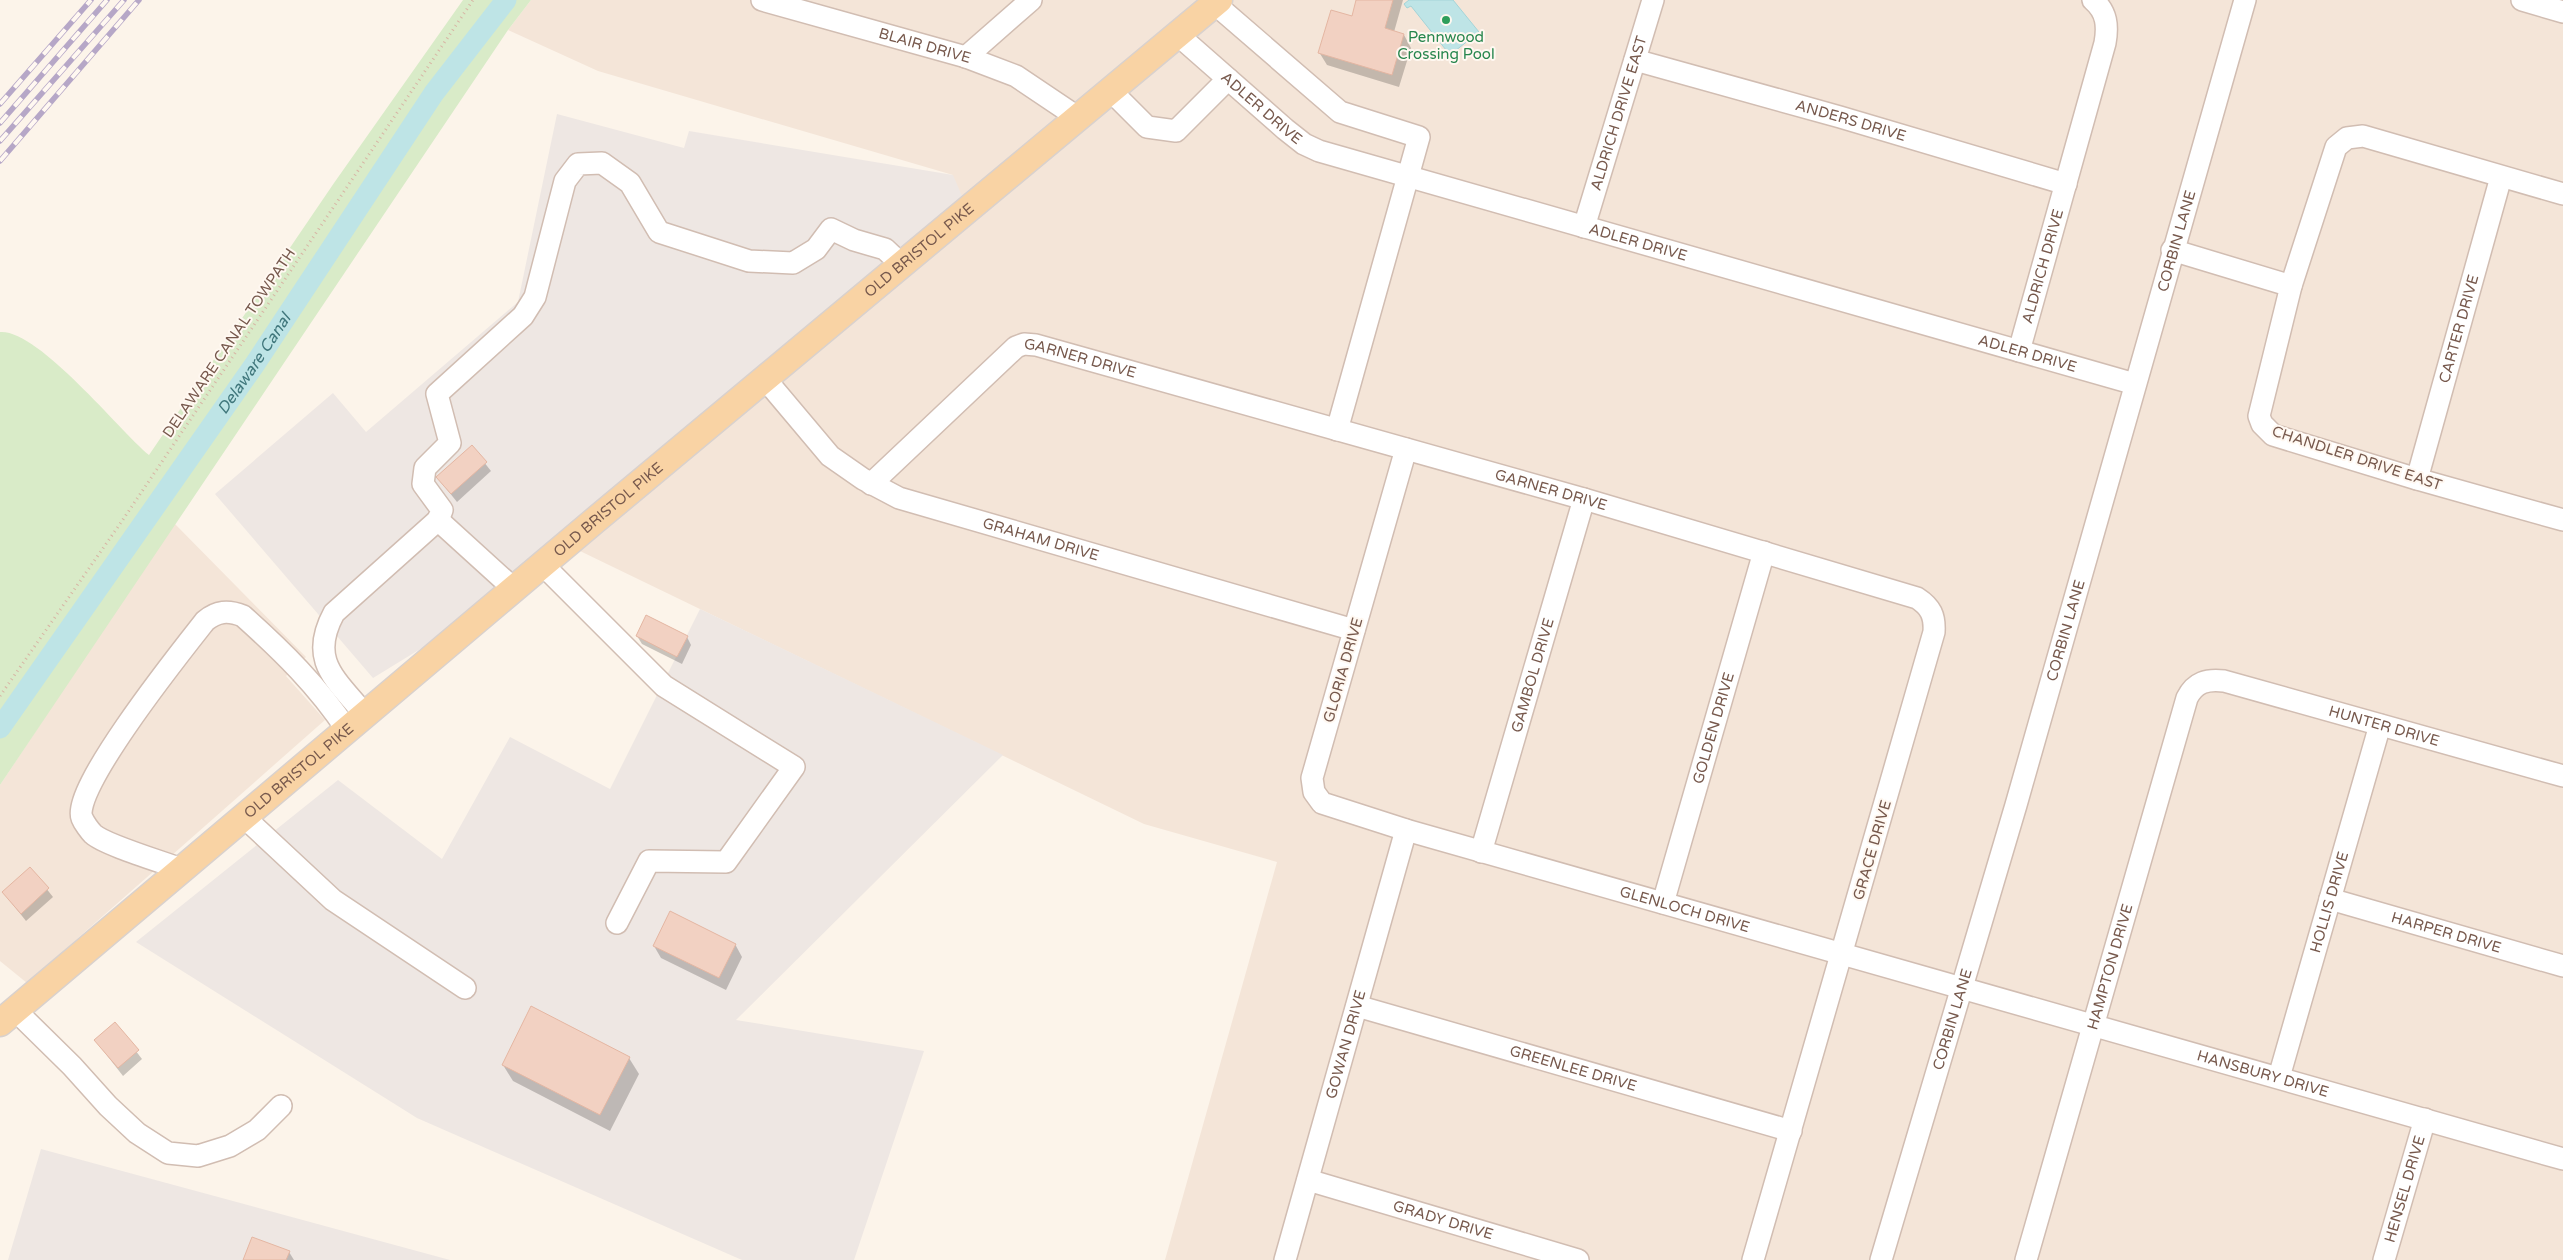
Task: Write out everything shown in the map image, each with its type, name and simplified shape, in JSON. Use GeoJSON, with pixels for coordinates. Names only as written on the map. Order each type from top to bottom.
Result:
{"type":"FeatureCollection","features":[{"type":"Feature","properties":{"kind":"main road","name":"OLD BRISTOL PIKE"},"geometry":{"type":"LineString","coordinates":[[7,1017],[514,589],[1217,2]]}},
{"type":"Feature","properties":{"kind":"street","name":"BLAIR DRIVE"},"geometry":{"type":"LineString","coordinates":[[762,0],[966,57],[1016,76],[1077,118]]}},
{"type":"Feature","properties":{"kind":"street"},"geometry":{"type":"LineString","coordinates":[[966,57],[1031,0]]}},
{"type":"Feature","properties":{"kind":"street","name":"ALDRICH DRIVE EAST"},"geometry":{"type":"LineString","coordinates":[[1584,227],[1653,0]]}},
{"type":"Feature","properties":{"kind":"street","name":"ALDRICH DRIVE"},"geometry":{"type":"LineString","coordinates":[[2019,351],[2108,28],[2102,9],[2093,0]]}},
{"type":"Feature","properties":{"kind":"street","name":"CORBIN LANE"},"geometry":{"type":"LineString","coordinates":[[1881,1260],[1962,989],[2245,0]]}},
{"type":"Feature","properties":{"kind":"street"},"geometry":{"type":"LineString","coordinates":[[2522,0],[2563,12]]}},
{"type":"Feature","properties":{"kind":"street"},"geometry":{"type":"LineString","coordinates":[[1217,2],[1340,112],[1419,137],[1337,430]]}},
{"type":"Feature","properties":{"kind":"street","name":"ADLER DRIVE"},"geometry":{"type":"LineString","coordinates":[[1178,35],[1304,144],[1319,151],[2135,384]]}},
{"type":"Feature","properties":{"kind":"street","name":"ANDERS DRIVE"},"geometry":{"type":"LineString","coordinates":[[1635,60],[1840,117],[2066,184]]}},
{"type":"Feature","properties":{"kind":"street"},"geometry":{"type":"LineString","coordinates":[[1110,90],[1146,127],[1176,131],[1228,78]]}},
{"type":"Feature","properties":{"kind":"street","name":"CHANDLER DRIVE EAST"},"geometry":{"type":"LineString","coordinates":[[2563,194],[2363,136],[2347,138],[2336,147],[2291,286],[2260,410],[2262,424],[2273,435],[2417,479],[2563,520]]}},
{"type":"Feature","properties":{"kind":"street"},"geometry":{"type":"LineString","coordinates":[[356,723],[322,653],[325,629],[334,613],[438,520],[442,510],[423,484],[425,468],[450,443],[437,394],[523,316],[535,297],[565,181],[578,164],[602,163],[630,183],[659,232],[749,261],[793,263],[816,249],[831,229],[854,240],[885,249],[902,265]]}},
{"type":"Feature","properties":{"kind":"street","name":"CARTER DRIVE"},"geometry":{"type":"LineString","coordinates":[[2417,479],[2501,177]]}},
{"type":"Feature","properties":{"kind":"street"},"geometry":{"type":"LineString","coordinates":[[2172,250],[2291,286]]}},
{"type":"Feature","properties":{"kind":"street","name":"GARNER DRIVE"},"geometry":{"type":"LineString","coordinates":[[871,484],[1016,347],[1024,344],[1036,345],[1584,499],[1764,552]]}},
{"type":"Feature","properties":{"kind":"street","name":"GRAHAM DRIVE"},"geometry":{"type":"LineString","coordinates":[[766,380],[830,456],[871,484],[898,498],[1354,630]]}},
{"type":"Feature","properties":{"kind":"street","name":"GLORIA DRIVE"},"geometry":{"type":"LineString","coordinates":[[1406,449],[1312,778],[1314,792],[1318,799],[1328,806],[1406,830]]}},
{"type":"Feature","properties":{"kind":"street","name":"GAMBOL DRIVE"},"geometry":{"type":"LineString","coordinates":[[1481,852],[1584,499]]}},
{"type":"Feature","properties":{"kind":"street"},"geometry":{"type":"LineString","coordinates":[[438,520],[514,589]]}},
{"type":"Feature","properties":{"kind":"street","name":"GOLDEN DRIVE"},"geometry":{"type":"LineString","coordinates":[[1663,903],[1764,552]]}},
{"type":"Feature","properties":{"kind":"street","name":"GRACE DRIVE"},"geometry":{"type":"LineString","coordinates":[[1753,1260],[1934,632],[1935,620],[1927,605],[1917,598],[1764,552]]}},
{"type":"Feature","properties":{"kind":"street"},"geometry":{"type":"LineString","coordinates":[[543,565],[664,686],[794,767],[726,862],[649,861],[617,923]]}},
{"type":"Feature","properties":{"kind":"street"},"geometry":{"type":"LineString","coordinates":[[181,869],[93,834],[82,818],[81,805],[111,748],[155,686],[205,621],[213,614],[232,612],[243,616],[308,678],[329,702],[356,723]]}},
{"type":"Feature","properties":{"kind":"street","name":"HUNTER DRIVE"},"geometry":{"type":"LineString","coordinates":[[2204,681],[2224,681],[2563,776]]}},
{"type":"Feature","properties":{"kind":"street","name":"HAMPTON DRIVE"},"geometry":{"type":"LineString","coordinates":[[2026,1260],[2187,698],[2190,692],[2204,681]]}},
{"type":"Feature","properties":{"kind":"street","name":"HOLLIS DRIVE"},"geometry":{"type":"LineString","coordinates":[[2279,1077],[2380,725]]}},
{"type":"Feature","properties":{"kind":"street"},"geometry":{"type":"LineString","coordinates":[[244,817],[333,900],[464,988]]}},
{"type":"Feature","properties":{"kind":"street","name":"GLENLOCH DRIVE"},"geometry":{"type":"LineString","coordinates":[[1406,830],[1962,989]]}},
{"type":"Feature","properties":{"kind":"street","name":"GOWAN DRIVE"},"geometry":{"type":"LineString","coordinates":[[1285,1260],[1406,830]]}},
{"type":"Feature","properties":{"kind":"street","name":"HARPER DRIVE"},"geometry":{"type":"LineString","coordinates":[[2330,898],[2563,966]]}},
{"type":"Feature","properties":{"kind":"street","name":"HANSBURY DRIVE"},"geometry":{"type":"LineString","coordinates":[[1962,989],[2425,1118],[2563,1159]]}},
{"type":"Feature","properties":{"kind":"street","name":"GREENLEE DRIVE"},"geometry":{"type":"LineString","coordinates":[[1357,1006],[1791,1131]]}},
{"type":"Feature","properties":{"kind":"street"},"geometry":{"type":"LineString","coordinates":[[7,1017],[72,1066],[108,1106],[137,1133],[168,1153],[198,1156],[230,1146],[257,1130],[281,1106]]}},
{"type":"Feature","properties":{"kind":"street","name":"HENSEL DRIVE"},"geometry":{"type":"LineString","coordinates":[[2384,1260],[2425,1118]]}},
{"type":"Feature","properties":{"kind":"street","name":"GRADY DRIVE"},"geometry":{"type":"LineString","coordinates":[[1308,1180],[1578,1260]]}},
{"type":"Feature","properties":{"kind":"path","name":"DELAWARE CANAL TOWPATH"},"geometry":{"type":"LineString","coordinates":[[0,696],[122,521],[473,0]]}},
{"type":"Feature","properties":{"kind":"shaded area"},"geometry":{"type":"Polygon","coordinates":[[[531,0],[2563,0],[2563,1260],[1165,1260],[1277,862],[1144,824],[580,551],[695,454],[953,175],[598,71],[508,30],[531,0]]]}},
{"type":"Feature","properties":{"kind":"shaded area"},"geometry":{"type":"Polygon","coordinates":[[[557,114],[684,148],[689,131],[953,175],[971,217],[580,551],[373,678],[215,494],[333,393],[366,432],[518,302],[557,114]]]}},
{"type":"Feature","properties":{"kind":"shaded area"},"geometry":{"type":"Polygon","coordinates":[[[174,523],[306,657],[286,676],[325,720],[27,983],[0,961],[0,785],[174,523]]]}},
{"type":"Feature","properties":{"kind":"shaded area"},"geometry":{"type":"Polygon","coordinates":[[[700,609],[1003,755],[736,1020],[924,1051],[854,1260],[742,1260],[417,1118],[136,942],[338,780],[442,859],[510,737],[610,789],[700,609]]]}},
{"type":"Feature","properties":{"kind":"shaded area"},"geometry":{"type":"Polygon","coordinates":[[[41,1149],[450,1260],[8,1260],[41,1149]]]}},
{"type":"Feature","properties":{"kind":"green space"},"geometry":{"type":"Polygon","coordinates":[[[463,0],[531,0],[508,30],[0,785],[0,332],[16,335],[35,346],[56,363],[149,455],[334,183],[463,0]]]}},
{"type":"Feature","properties":{"kind":"water","name":"Pennwood Crossing Pool"},"geometry":{"type":"Polygon","coordinates":[[[1409,0],[1453,0],[1479,32],[1450,55],[1411,6],[1407,8],[1404,4],[1409,0]]]}},
{"type":"Feature","properties":{"kind":"building"},"geometry":{"type":"Polygon","coordinates":[[[1356,0],[1393,0],[1385,28],[1404,34],[1392,75],[1318,53],[1331,10],[1352,16],[1356,0]]]}},
{"type":"Feature","properties":{"kind":"building"},"geometry":{"type":"Polygon","coordinates":[[[472,445],[487,462],[451,494],[436,477],[472,445]]]}},
{"type":"Feature","properties":{"kind":"building"},"geometry":{"type":"Polygon","coordinates":[[[646,615],[688,636],[677,657],[636,636],[646,615]]]}},
{"type":"Feature","properties":{"kind":"building"},"geometry":{"type":"Polygon","coordinates":[[[30,867],[49,888],[21,914],[2,892],[30,867]]]}},
{"type":"Feature","properties":{"kind":"building"},"geometry":{"type":"Polygon","coordinates":[[[670,911],[736,944],[719,978],[653,946],[670,911]]]}},
{"type":"Feature","properties":{"kind":"building"},"geometry":{"type":"Polygon","coordinates":[[[531,1006],[630,1057],[600,1115],[502,1065],[531,1006]]]}},
{"type":"Feature","properties":{"kind":"building"},"geometry":{"type":"Polygon","coordinates":[[[115,1022],[139,1050],[118,1068],[94,1040],[115,1022]]]}},
{"type":"Feature","properties":{"kind":"building"},"geometry":{"type":"Polygon","coordinates":[[[252,1237],[290,1251],[286,1260],[243,1260],[252,1237]]]}},
{"type":"Feature","properties":{"kind":"waterway","name":"Delaware Canal"},"geometry":{"type":"LineString","coordinates":[[0,728],[255,364],[434,93],[506,0]]}},
{"type":"Feature","properties":{"kind":"railway"},"geometry":{"type":"LineString","coordinates":[[0,104],[91,0]]}},
{"type":"Feature","properties":{"kind":"railway"},"geometry":{"type":"LineString","coordinates":[[0,123],[107,0]]}},
{"type":"Feature","properties":{"kind":"railway"},"geometry":{"type":"LineString","coordinates":[[0,141],[124,0]]}},
{"type":"Feature","properties":{"kind":"railway"},"geometry":{"type":"LineString","coordinates":[[0,161],[139,0]]}},
{"type":"Feature","properties":{"kind":"place","name":"Pennwood Crossing Pool"},"geometry":{"type":"Point","coordinates":[1446,20]}}]}
